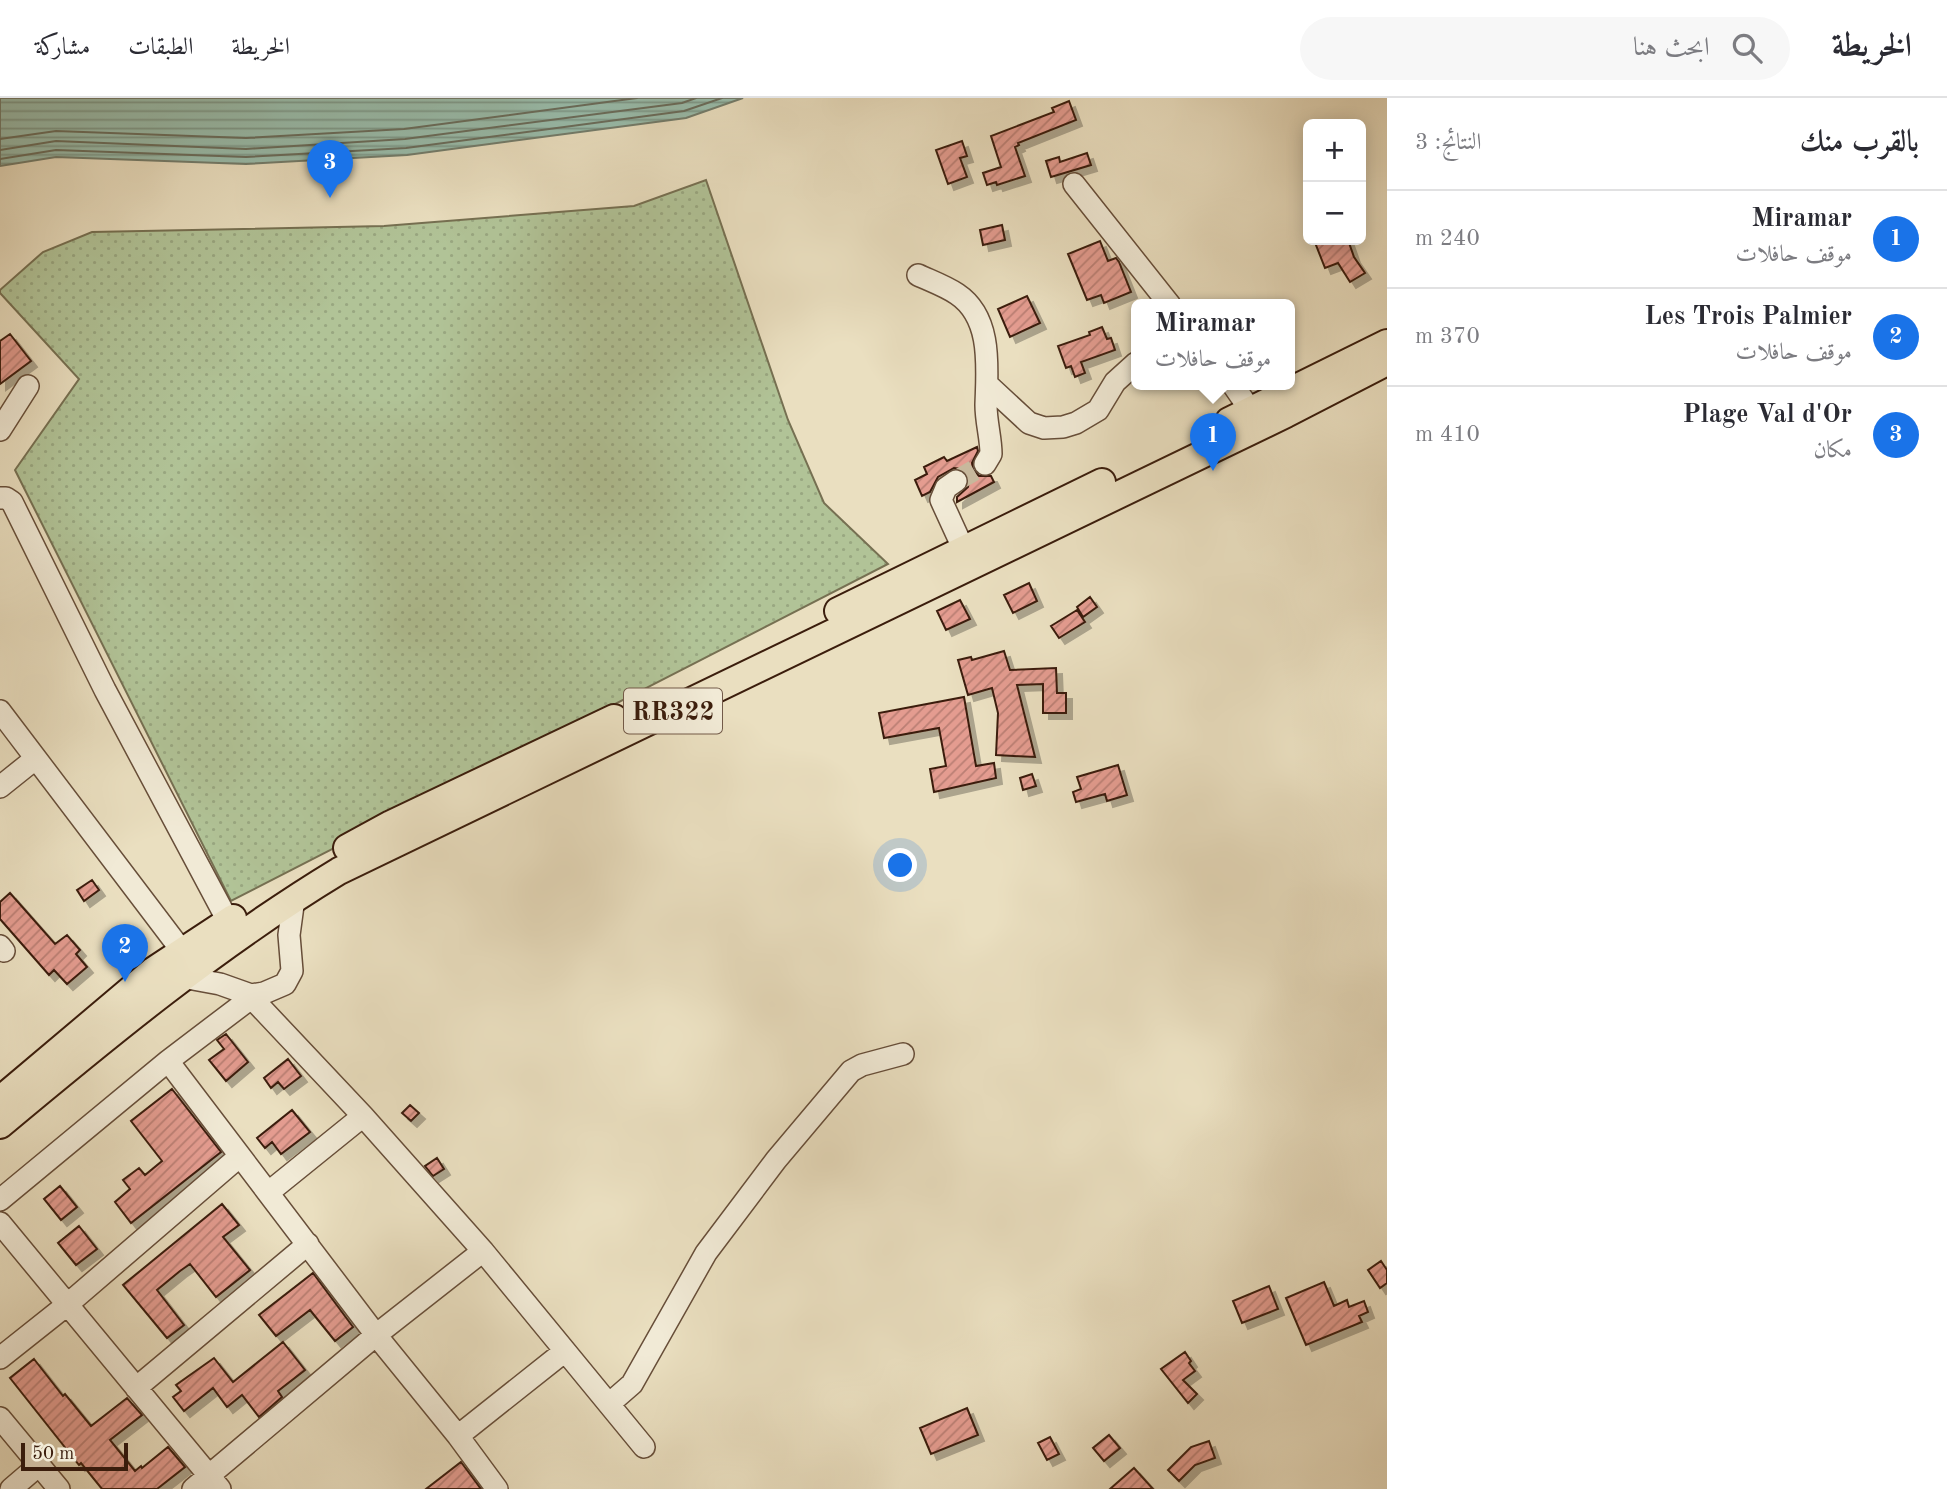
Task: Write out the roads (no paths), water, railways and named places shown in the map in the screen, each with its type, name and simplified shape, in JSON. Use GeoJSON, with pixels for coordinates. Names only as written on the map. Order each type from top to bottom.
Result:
{"type":"FeatureCollection","features":[{"type":"Feature","properties":{"kind":"main road","name":"RR322"},"geometry":{"type":"LineString","coordinates":[[1295,389],[1387,343]]}},
{"type":"Feature","properties":{"kind":"main road","name":"RR322"},"geometry":{"type":"LineString","coordinates":[[0,1100],[154,970],[182,964],[340,871],[772,664],[1286,414],[1387,362]]}},
{"type":"Feature","properties":{"kind":"main road","name":"RR322"},"geometry":{"type":"LineString","coordinates":[[0,1125],[228,921],[300,874],[391,824],[763,648],[963,548],[1293,390]]}},
{"type":"Feature","properties":{"kind":"street"},"geometry":{"type":"LineString","coordinates":[[1074,184],[1165,299]]}},
{"type":"Feature","properties":{"kind":"street"},"geometry":{"type":"LineString","coordinates":[[918,275],[959,295],[976,316],[985,342],[988,365],[986,407],[991,454],[985,464]]}},
{"type":"Feature","properties":{"kind":"street"},"geometry":{"type":"LineString","coordinates":[[988,385],[1030,423],[1044,428],[1063,427],[1098,410],[1115,382],[1131,368]]}},
{"type":"Feature","properties":{"kind":"street"},"geometry":{"type":"LineString","coordinates":[[0,430],[27,386]]}},
{"type":"Feature","properties":{"kind":"street"},"geometry":{"type":"LineString","coordinates":[[1236,390],[1251,411]]}},
{"type":"Feature","properties":{"kind":"street"},"geometry":{"type":"LineString","coordinates":[[956,481],[946,488],[941,500],[963,548]]}},
{"type":"Feature","properties":{"kind":"street"},"geometry":{"type":"LineString","coordinates":[[0,498],[12,502],[105,690],[228,921]]}},
{"type":"Feature","properties":{"kind":"street"},"geometry":{"type":"LineString","coordinates":[[0,711],[182,964],[250,996],[363,1116],[483,1251],[644,1447]]}},
{"type":"Feature","properties":{"kind":"street"},"geometry":{"type":"LineString","coordinates":[[0,787],[35,759]]}},
{"type":"Feature","properties":{"kind":"street"},"geometry":{"type":"LineString","coordinates":[[0,1200],[168,1060],[250,996],[285,984],[290,976],[289,935],[294,898]]}},
{"type":"Feature","properties":{"kind":"street"},"geometry":{"type":"LineString","coordinates":[[608,1404],[632,1384],[706,1253],[793,1140],[851,1071],[862,1065],[903,1054]]}},
{"type":"Feature","properties":{"kind":"street"},"geometry":{"type":"LineString","coordinates":[[168,1060],[376,1335],[497,1489]]}},
{"type":"Feature","properties":{"kind":"street"},"geometry":{"type":"LineString","coordinates":[[269,1192],[363,1116]]}},
{"type":"Feature","properties":{"kind":"street"},"geometry":{"type":"LineString","coordinates":[[0,1359],[240,1156]]}},
{"type":"Feature","properties":{"kind":"street"},"geometry":{"type":"LineString","coordinates":[[0,1223],[136,1388],[207,1485],[376,1335],[483,1251]]}},
{"type":"Feature","properties":{"kind":"street"},"geometry":{"type":"LineString","coordinates":[[136,1388],[308,1244]]}},
{"type":"Feature","properties":{"kind":"street"},"geometry":{"type":"LineString","coordinates":[[458,1436],[565,1351]]}},
{"type":"Feature","properties":{"kind":"street"},"geometry":{"type":"LineString","coordinates":[[0,1418],[59,1489]]}},
{"type":"Feature","properties":{"kind":"street"},"geometry":{"type":"LineString","coordinates":[[11,1489],[39,1465]]}},
{"type":"Feature","properties":{"kind":"water"},"geometry":{"type":"Polygon","coordinates":[[[0,98],[743,98],[686,118],[407,155],[246,164],[56,157],[0,166],[0,98]]]}},
{"type":"Feature","properties":{"kind":"tunnel"},"geometry":{"type":"LineString","coordinates":[[956,481],[985,464]]}},
{"type":"Feature","properties":{"kind":"place","name":"Plage Val d'Or"},"geometry":{"type":"Point","coordinates":[330,198]}},
{"type":"Feature","properties":{"kind":"place","name":"Miramar"},"geometry":{"type":"Point","coordinates":[1213,471]}},
{"type":"Feature","properties":{"kind":"place","name":"Les Trois Palmier"},"geometry":{"type":"Point","coordinates":[125,982]}}]}
